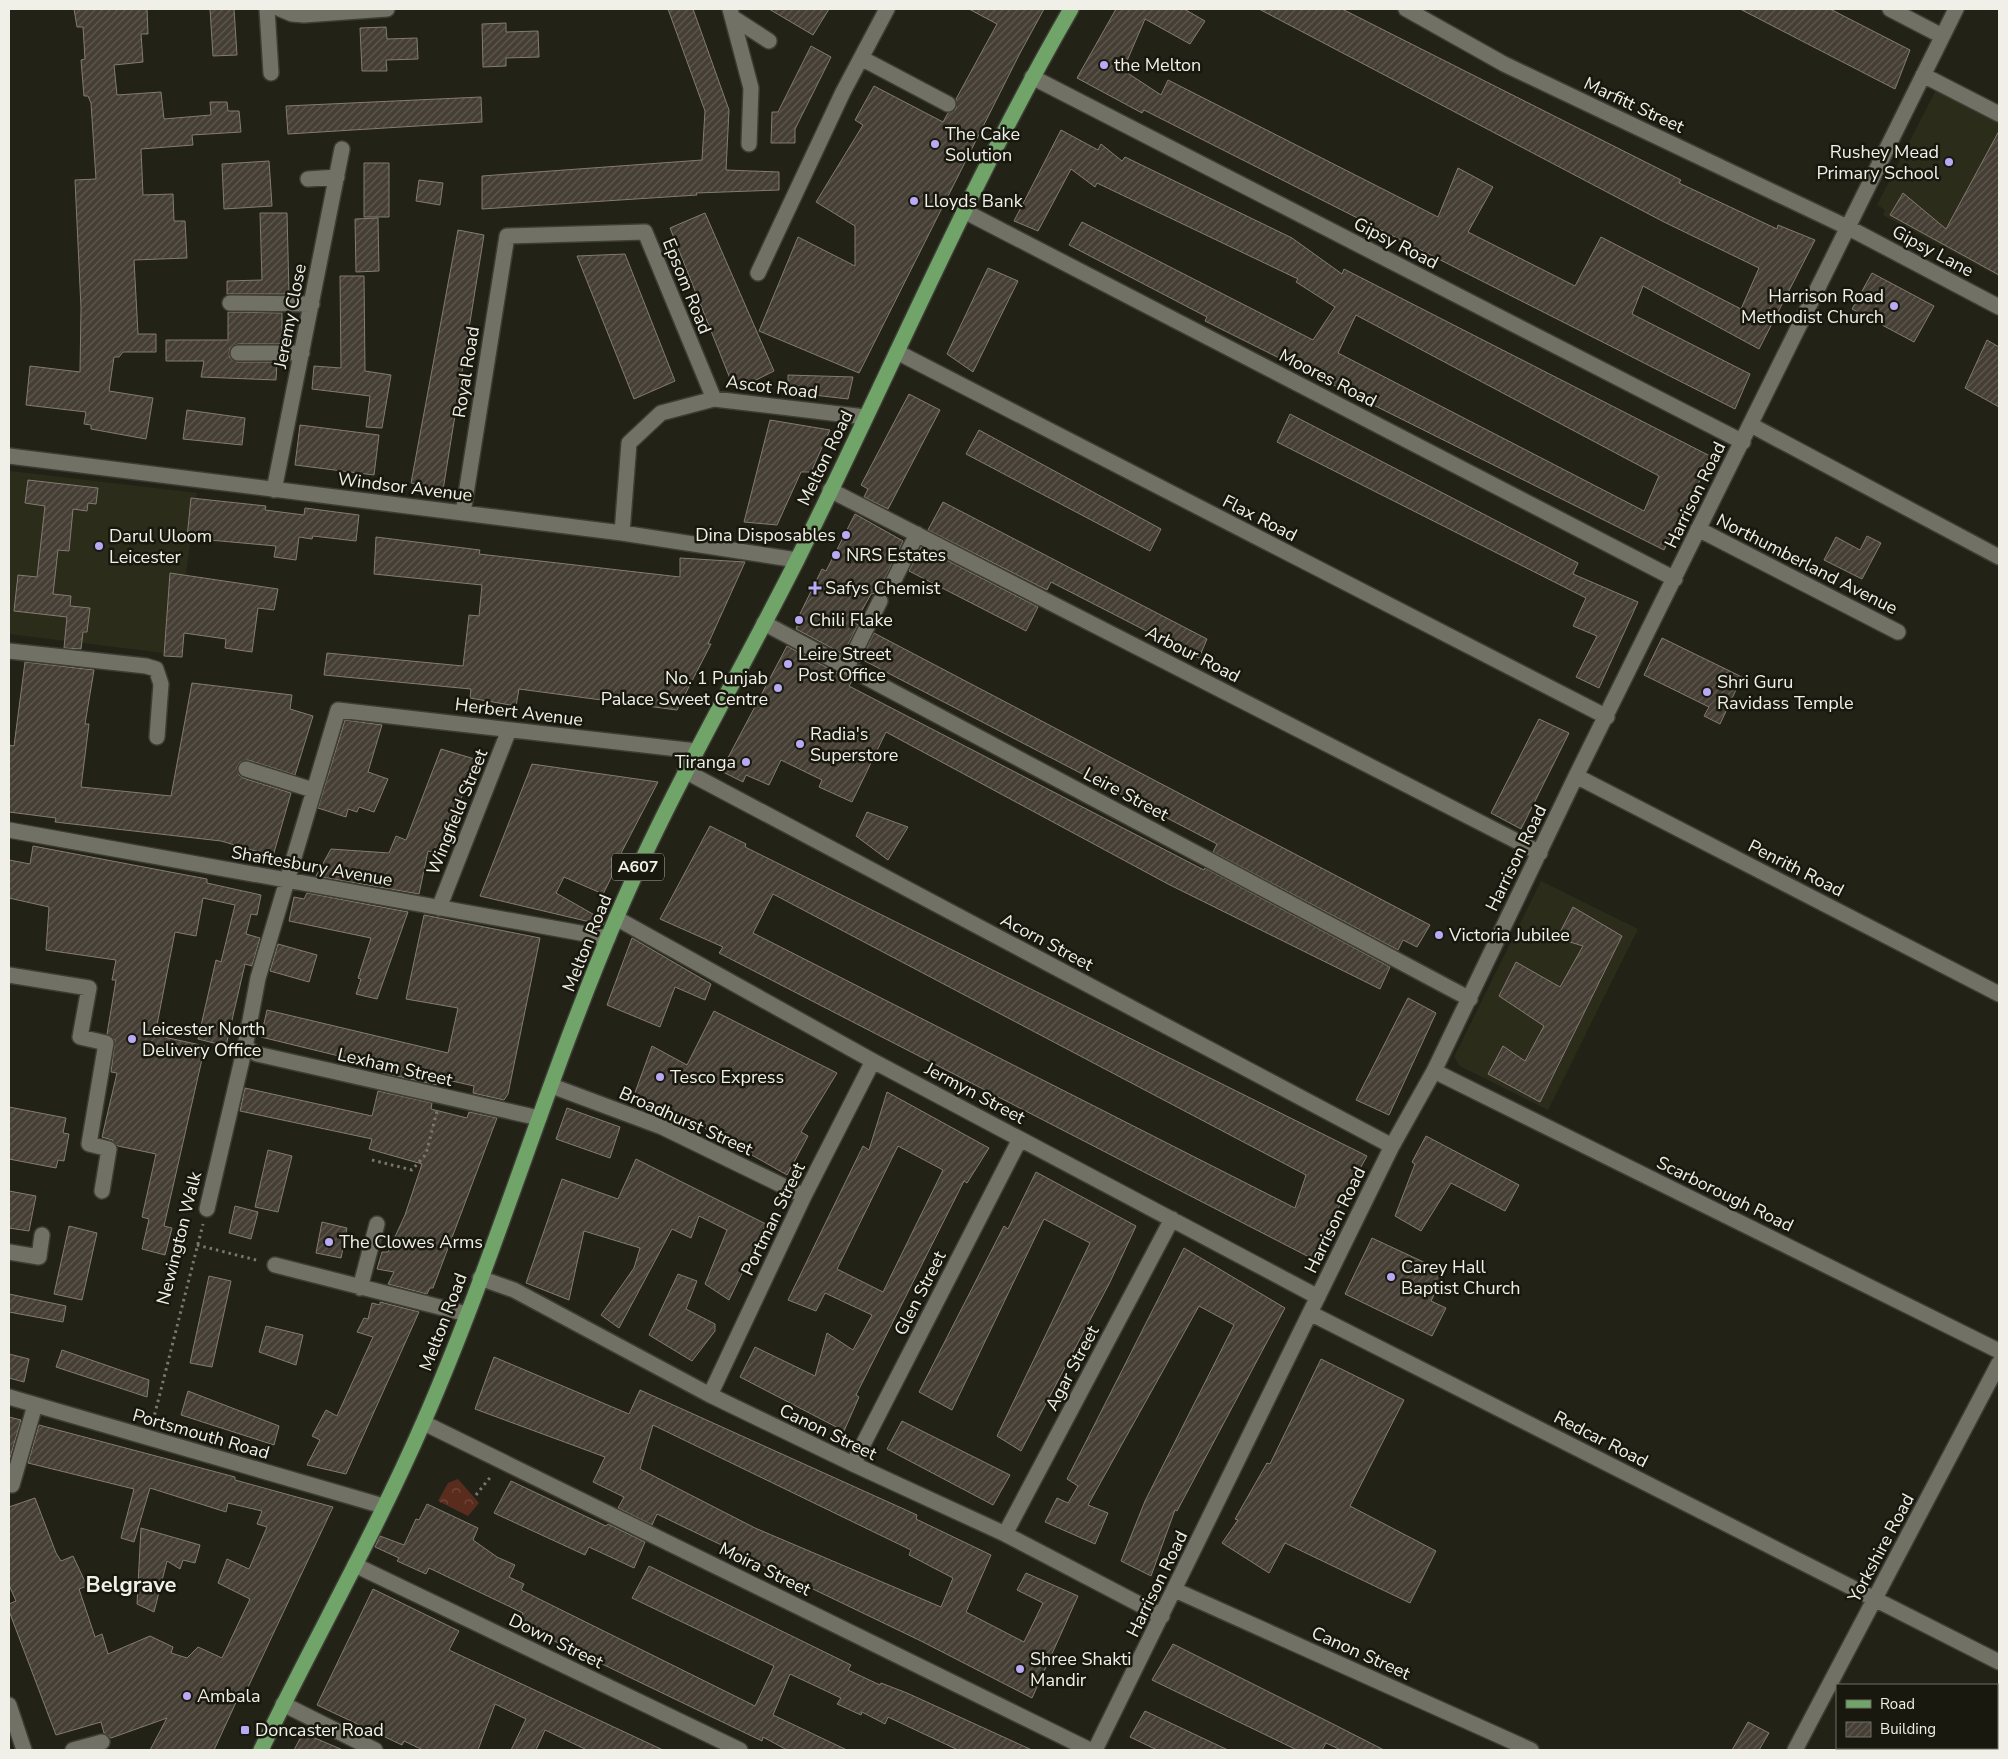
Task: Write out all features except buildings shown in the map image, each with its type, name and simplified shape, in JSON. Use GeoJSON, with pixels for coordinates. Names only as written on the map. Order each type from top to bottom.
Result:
{"type":"FeatureCollection","features":[{"type":"Feature","properties":{"kind":"main road","name":"Melton Road"},"geometry":{"type":"LineString","coordinates":[[261,1750],[355,1565],[424,1422],[467,1314],[608,938],[648,844],[797,560],[964,211],[1032,77],[1071,9]]}},
{"type":"Feature","properties":{"kind":"street"},"geometry":{"type":"LineString","coordinates":[[267,9],[272,73]]}},
{"type":"Feature","properties":{"kind":"street"},"geometry":{"type":"LineString","coordinates":[[280,9],[292,14],[387,9]]}},
{"type":"Feature","properties":{"kind":"street"},"geometry":{"type":"LineString","coordinates":[[758,273],[861,58],[887,9]]}},
{"type":"Feature","properties":{"kind":"street","name":"Marfitt Street"},"geometry":{"type":"LineString","coordinates":[[1406,9],[1504,64],[1849,228]]}},
{"type":"Feature","properties":{"kind":"street"},"geometry":{"type":"LineString","coordinates":[[1890,9],[1942,36]]}},
{"type":"Feature","properties":{"kind":"street","name":"Harrison Road"},"geometry":{"type":"LineString","coordinates":[[1095,1750],[1392,1146],[1434,1071],[1470,999],[1576,776],[1956,9]]}},
{"type":"Feature","properties":{"kind":"street"},"geometry":{"type":"LineString","coordinates":[[731,13],[769,41]]}},
{"type":"Feature","properties":{"kind":"street"},"geometry":{"type":"LineString","coordinates":[[731,13],[751,88],[749,144]]}},
{"type":"Feature","properties":{"kind":"street"},"geometry":{"type":"LineString","coordinates":[[861,58],[948,104]]}},
{"type":"Feature","properties":{"kind":"street"},"geometry":{"type":"LineString","coordinates":[[1923,75],[1999,114]]}},
{"type":"Feature","properties":{"kind":"street","name":"Gipsy Road"},"geometry":{"type":"LineString","coordinates":[[1032,77],[1742,442]]}},
{"type":"Feature","properties":{"kind":"street","name":"Jeremy Close"},"geometry":{"type":"LineString","coordinates":[[274,490],[342,149]]}},
{"type":"Feature","properties":{"kind":"street"},"geometry":{"type":"LineString","coordinates":[[308,180],[337,177]]}},
{"type":"Feature","properties":{"kind":"street","name":"Moores Road"},"geometry":{"type":"LineString","coordinates":[[964,211],[1675,579]]}},
{"type":"Feature","properties":{"kind":"street","name":"Gipsy Lane"},"geometry":{"type":"LineString","coordinates":[[1849,228],[1999,307]]}},
{"type":"Feature","properties":{"kind":"street","name":"Epsom Road"},"geometry":{"type":"LineString","coordinates":[[507,236],[645,232],[714,398]]}},
{"type":"Feature","properties":{"kind":"street","name":"Royal Road"},"geometry":{"type":"LineString","coordinates":[[463,513],[507,236]]}},
{"type":"Feature","properties":{"kind":"street"},"geometry":{"type":"LineString","coordinates":[[230,303],[312,304]]}},
{"type":"Feature","properties":{"kind":"street","name":"Flax Road"},"geometry":{"type":"LineString","coordinates":[[897,352],[1607,716]]}},
{"type":"Feature","properties":{"kind":"street"},"geometry":{"type":"LineString","coordinates":[[238,353],[302,353]]}},
{"type":"Feature","properties":{"kind":"street","name":"Ascot Road"},"geometry":{"type":"LineString","coordinates":[[622,533],[628,443],[661,413],[714,398],[865,417]]}},
{"type":"Feature","properties":{"kind":"street"},"geometry":{"type":"LineString","coordinates":[[1751,426],[1999,557]]}},
{"type":"Feature","properties":{"kind":"street","name":"Windsor Avenue"},"geometry":{"type":"LineString","coordinates":[[9,456],[622,533],[797,560]]}},
{"type":"Feature","properties":{"kind":"street","name":"Arbour Road"},"geometry":{"type":"LineString","coordinates":[[830,490],[1540,853]]}},
{"type":"Feature","properties":{"kind":"street","name":"Northumberland Avenue"},"geometry":{"type":"LineString","coordinates":[[1698,529],[1898,632]]}},
{"type":"Feature","properties":{"kind":"street"},"geometry":{"type":"LineString","coordinates":[[892,584],[917,534]]}},
{"type":"Feature","properties":{"kind":"street"},"geometry":{"type":"LineString","coordinates":[[847,667],[880,601]]}},
{"type":"Feature","properties":{"kind":"street","name":"Leire Street"},"geometry":{"type":"LineString","coordinates":[[764,623],[1470,999]]}},
{"type":"Feature","properties":{"kind":"street"},"geometry":{"type":"LineString","coordinates":[[9,651],[146,666],[156,669],[161,684],[157,738]]}},
{"type":"Feature","properties":{"kind":"street","name":"Herbert Avenue"},"geometry":{"type":"LineString","coordinates":[[338,710],[696,751]]}},
{"type":"Feature","properties":{"kind":"street","name":"Newington Walk"},"geometry":{"type":"LineString","coordinates":[[207,1209],[245,1047],[258,978],[338,710]]}},
{"type":"Feature","properties":{"kind":"street","name":"Wingfield Street"},"geometry":{"type":"LineString","coordinates":[[439,908],[509,730]]}},
{"type":"Feature","properties":{"kind":"street"},"geometry":{"type":"LineString","coordinates":[[246,769],[313,790]]}},
{"type":"Feature","properties":{"kind":"street","name":"Acorn Street"},"geometry":{"type":"LineString","coordinates":[[685,771],[1392,1146]]}},
{"type":"Feature","properties":{"kind":"street","name":"Penrith Road"},"geometry":{"type":"LineString","coordinates":[[1576,776],[1999,994]]}},
{"type":"Feature","properties":{"kind":"street","name":"Shaftesbury Avenue"},"geometry":{"type":"LineString","coordinates":[[9,830],[608,938]]}},
{"type":"Feature","properties":{"kind":"street","name":"Jermyn Street"},"geometry":{"type":"LineString","coordinates":[[616,918],[873,1061],[1318,1297]]}},
{"type":"Feature","properties":{"kind":"street"},"geometry":{"type":"LineString","coordinates":[[9,975],[89,988],[80,1037],[106,1044],[89,1144],[109,1149],[102,1191]]}},
{"type":"Feature","properties":{"kind":"street","name":"Lexham Street"},"geometry":{"type":"LineString","coordinates":[[245,1047],[257,1054],[539,1118]]}},
{"type":"Feature","properties":{"kind":"street","name":"Portman Street"},"geometry":{"type":"LineString","coordinates":[[710,1395],[804,1196],[873,1061]]}},
{"type":"Feature","properties":{"kind":"street","name":"Scarborough Road"},"geometry":{"type":"LineString","coordinates":[[1434,1071],[1999,1351]]}},
{"type":"Feature","properties":{"kind":"street","name":"Broadhurst Street"},"geometry":{"type":"LineString","coordinates":[[552,1086],[662,1127],[804,1196]]}},
{"type":"Feature","properties":{"kind":"street","name":"Glen Street"},"geometry":{"type":"LineString","coordinates":[[852,1464],[1020,1139]]}},
{"type":"Feature","properties":{"kind":"street","name":"Agar Street"},"geometry":{"type":"LineString","coordinates":[[1005,1534],[1172,1219]]}},
{"type":"Feature","properties":{"kind":"street"},"geometry":{"type":"LineString","coordinates":[[360,1288],[377,1224]]}},
{"type":"Feature","properties":{"kind":"street"},"geometry":{"type":"LineString","coordinates":[[9,1252],[39,1257],[42,1235]]}},
{"type":"Feature","properties":{"kind":"street"},"geometry":{"type":"LineString","coordinates":[[275,1265],[467,1314]]}},
{"type":"Feature","properties":{"kind":"street","name":"Canon Street"},"geometry":{"type":"LineString","coordinates":[[480,1278],[514,1290],[710,1395],[852,1464],[1005,1534],[1162,1616]]}},
{"type":"Feature","properties":{"kind":"street","name":"Redcar Road"},"geometry":{"type":"LineString","coordinates":[[1310,1313],[1876,1598],[1999,1662]]}},
{"type":"Feature","properties":{"kind":"street","name":"Yorkshire Road"},"geometry":{"type":"LineString","coordinates":[[1795,1750],[1999,1363]]}},
{"type":"Feature","properties":{"kind":"street","name":"Portsmouth Road"},"geometry":{"type":"LineString","coordinates":[[9,1397],[384,1506]]}},
{"type":"Feature","properties":{"kind":"street"},"geometry":{"type":"LineString","coordinates":[[9,1484],[12,1485],[36,1405]]}},
{"type":"Feature","properties":{"kind":"street","name":"Moira Street"},"geometry":{"type":"LineString","coordinates":[[424,1422],[1090,1750]]}},
{"type":"Feature","properties":{"kind":"street","name":"Down Street"},"geometry":{"type":"LineString","coordinates":[[355,1565],[740,1750]]}},
{"type":"Feature","properties":{"kind":"street","name":"Canon Street"},"geometry":{"type":"LineString","coordinates":[[1175,1590],[1531,1750]]}},
{"type":"Feature","properties":{"kind":"street"},"geometry":{"type":"LineString","coordinates":[[283,1704],[375,1750]]}},
{"type":"Feature","properties":{"kind":"street"},"geometry":{"type":"LineString","coordinates":[[9,1705],[24,1750]]}},
{"type":"Feature","properties":{"kind":"street"},"geometry":{"type":"LineString","coordinates":[[74,1750],[102,1742]]}},
{"type":"Feature","properties":{"kind":"path"},"geometry":{"type":"LineString","coordinates":[[372,1160],[412,1170],[426,1154],[441,1096]]}},
{"type":"Feature","properties":{"kind":"path","name":"Newington Walk"},"geometry":{"type":"LineString","coordinates":[[149,1439],[196,1245],[207,1209]]}},
{"type":"Feature","properties":{"kind":"path"},"geometry":{"type":"LineString","coordinates":[[196,1245],[275,1265]]}},
{"type":"Feature","properties":{"kind":"path"},"geometry":{"type":"LineString","coordinates":[[476,1494],[501,1460]]}},
{"type":"Feature","properties":{"kind":"shaded area","name":"Rushey Mead Primary School"},"geometry":{"type":"Polygon","coordinates":[[[1937,88],[1999,120],[1999,277],[1883,215],[1885,210],[1877,205],[1937,88]]]}},
{"type":"Feature","properties":{"kind":"shaded area","name":"Darul Uloom Leicester"},"geometry":{"type":"Polygon","coordinates":[[[10,471],[197,493],[186,574],[177,574],[172,654],[9,634],[10,471]]]}},
{"type":"Feature","properties":{"kind":"shaded area"},"geometry":{"type":"Polygon","coordinates":[[[1541,881],[1638,929],[1548,1110],[1460,1066],[1454,1057],[1541,881]]]}},
{"type":"Feature","properties":{"kind":"green space"},"geometry":{"type":"Polygon","coordinates":[[[458,1479],[479,1503],[468,1516],[438,1501],[448,1483],[458,1479]]]}},
{"type":"Feature","properties":{"kind":"place","name":"the Melton"},"geometry":{"type":"Point","coordinates":[1104,65]}},
{"type":"Feature","properties":{"kind":"place","name":"The Cake Solution"},"geometry":{"type":"Point","coordinates":[935,144]}},
{"type":"Feature","properties":{"kind":"place","name":"Rushey Mead Primary School"},"geometry":{"type":"Point","coordinates":[1949,162]}},
{"type":"Feature","properties":{"kind":"place","name":"Lloyds Bank"},"geometry":{"type":"Point","coordinates":[914,201]}},
{"type":"Feature","properties":{"kind":"place","name":"Harrison Road Methodist Church"},"geometry":{"type":"Point","coordinates":[1894,306]}},
{"type":"Feature","properties":{"kind":"place","name":"Dina Disposables"},"geometry":{"type":"Point","coordinates":[846,535]}},
{"type":"Feature","properties":{"kind":"place","name":"Darul Uloom Leicester"},"geometry":{"type":"Point","coordinates":[99,546]}},
{"type":"Feature","properties":{"kind":"place","name":"NRS Estates"},"geometry":{"type":"Point","coordinates":[836,555]}},
{"type":"Feature","properties":{"kind":"place","name":"Safys Chemist"},"geometry":{"type":"Point","coordinates":[815,588]}},
{"type":"Feature","properties":{"kind":"place","name":"Chili Flake"},"geometry":{"type":"Point","coordinates":[799,620]}},
{"type":"Feature","properties":{"kind":"place","name":"Leire Street Post Office"},"geometry":{"type":"Point","coordinates":[788,664]}},
{"type":"Feature","properties":{"kind":"place","name":"No. 1 Punjab Palace Sweet Centre"},"geometry":{"type":"Point","coordinates":[778,688]}},
{"type":"Feature","properties":{"kind":"place","name":"Shri Guru Ravidass Temple"},"geometry":{"type":"Point","coordinates":[1707,692]}},
{"type":"Feature","properties":{"kind":"place","name":"Radia's Superstore"},"geometry":{"type":"Point","coordinates":[800,744]}},
{"type":"Feature","properties":{"kind":"place","name":"Tiranga"},"geometry":{"type":"Point","coordinates":[746,762]}},
{"type":"Feature","properties":{"kind":"place","name":"Victoria Jubilee"},"geometry":{"type":"Point","coordinates":[1439,935]}},
{"type":"Feature","properties":{"kind":"place","name":"Leicester North Delivery Office"},"geometry":{"type":"Point","coordinates":[132,1039]}},
{"type":"Feature","properties":{"kind":"place","name":"Tesco Express"},"geometry":{"type":"Point","coordinates":[660,1077]}},
{"type":"Feature","properties":{"kind":"place","name":"The Clowes Arms"},"geometry":{"type":"Point","coordinates":[329,1242]}},
{"type":"Feature","properties":{"kind":"place","name":"Carey Hall Baptist Church"},"geometry":{"type":"Point","coordinates":[1391,1277]}},
{"type":"Feature","properties":{"kind":"place","name":"Shree Shakti Mandir"},"geometry":{"type":"Point","coordinates":[1020,1669]}},
{"type":"Feature","properties":{"kind":"place","name":"Ambala"},"geometry":{"type":"Point","coordinates":[187,1696]}},
{"type":"Feature","properties":{"kind":"place","name":"Doncaster Road"},"geometry":{"type":"Point","coordinates":[245,1730]}},
{"type":"Feature","properties":{"kind":"district","name":"Belgrave"},"geometry":{"type":"Point","coordinates":[131,1585]}}]}
